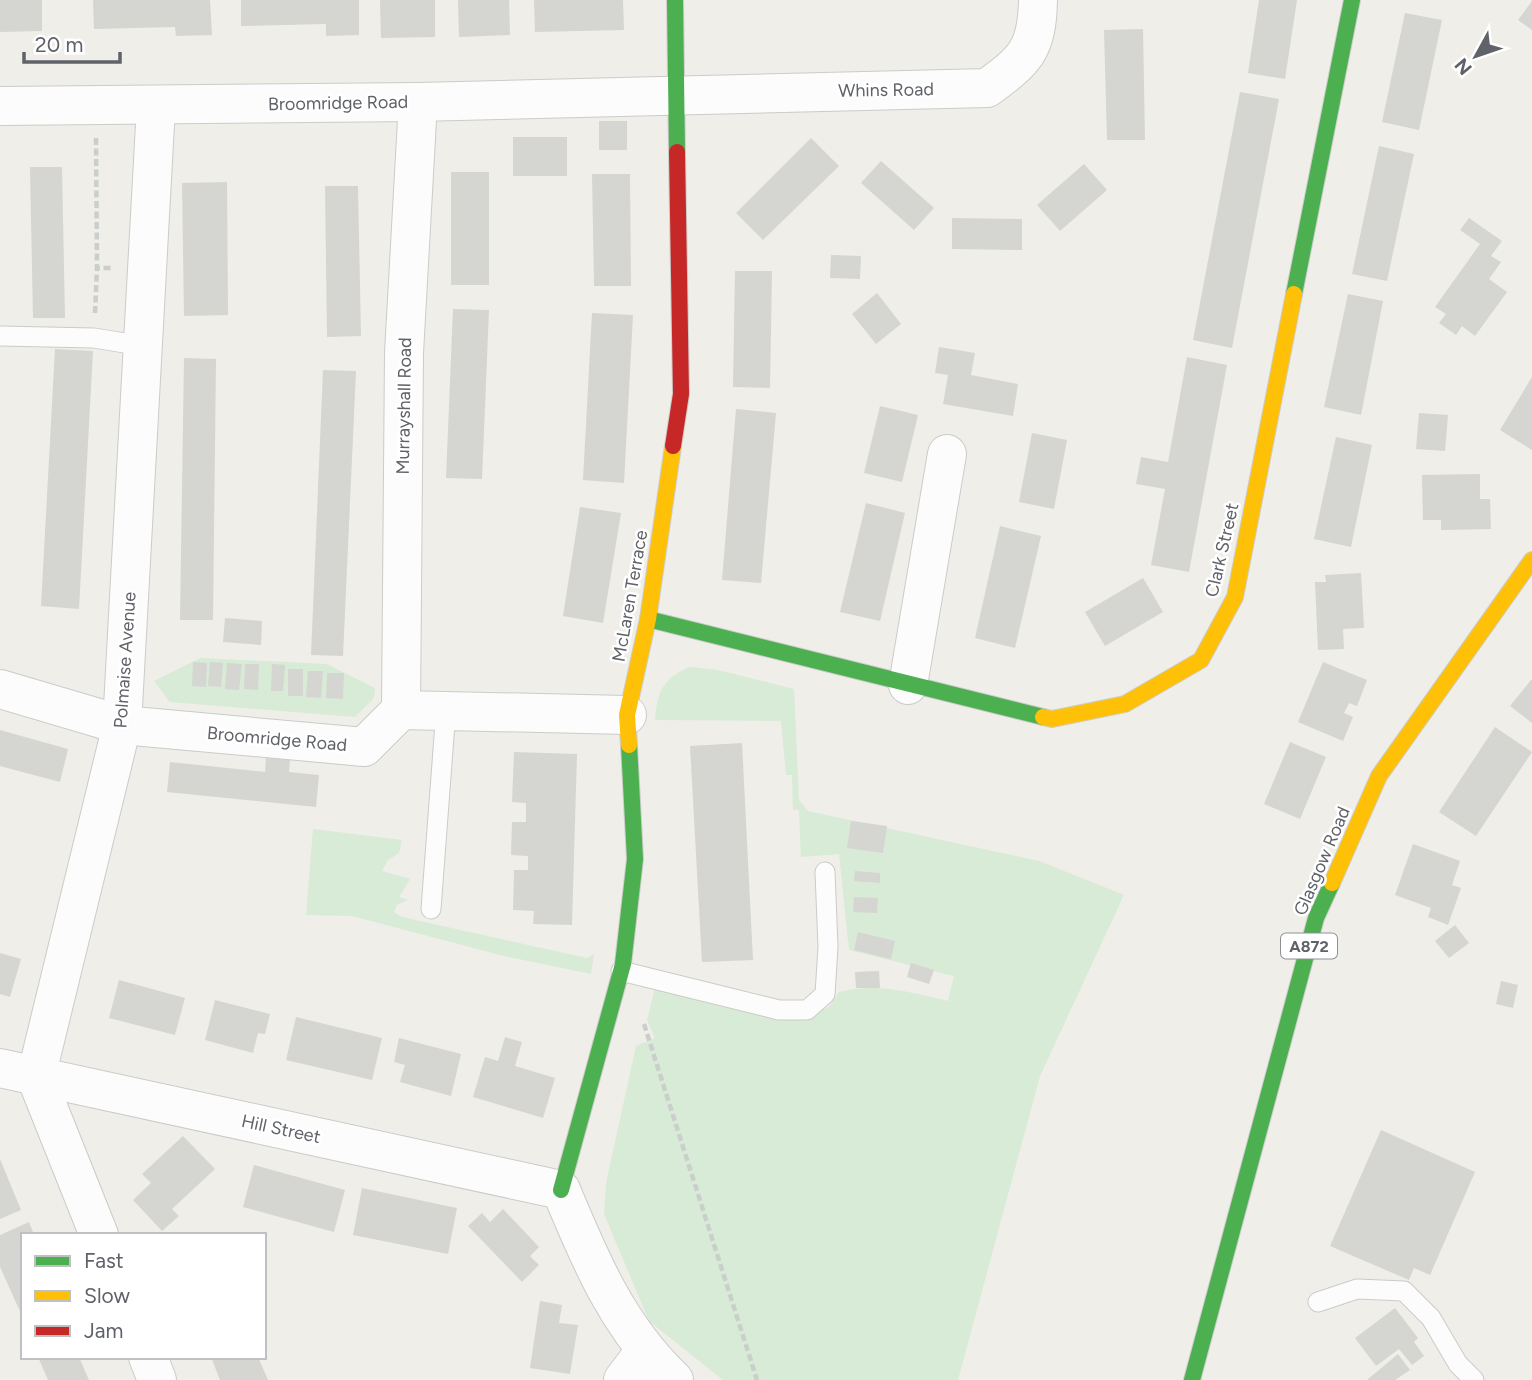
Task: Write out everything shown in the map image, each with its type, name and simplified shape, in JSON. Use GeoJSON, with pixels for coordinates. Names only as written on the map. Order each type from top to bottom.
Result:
{"type":"FeatureCollection","features":[{"type":"Feature","properties":{"kind":"street","name":"McLaren Terrace"},"geometry":{"type":"LineString","coordinates":[[561,1190],[621,971],[635,859],[627,715],[648,619],[681,394],[675,0]]}},
{"type":"Feature","properties":{"kind":"street","name":"Whins Road"},"geometry":{"type":"LineString","coordinates":[[675,94],[987,88],[1020,64],[1038,32],[1038,0]]}},
{"type":"Feature","properties":{"kind":"street","name":"Clark Street"},"geometry":{"type":"LineString","coordinates":[[648,619],[1052,719],[1125,704],[1201,660],[1235,597],[1352,0]]}},
{"type":"Feature","properties":{"kind":"street","name":"Broomridge Road"},"geometry":{"type":"LineString","coordinates":[[0,106],[418,102],[675,94]]}},
{"type":"Feature","properties":{"kind":"street","name":"Murrayshall Road"},"geometry":{"type":"LineString","coordinates":[[401,710],[404,353],[418,102]]}},
{"type":"Feature","properties":{"kind":"street","name":"Polmaise Avenue"},"geometry":{"type":"LineString","coordinates":[[18,1072],[122,726],[156,106]]}},
{"type":"Feature","properties":{"kind":"street"},"geometry":{"type":"LineString","coordinates":[[908,685],[947,454]]}},
{"type":"Feature","properties":{"kind":"street","name":"Glasgow Road"},"geometry":{"type":"LineString","coordinates":[[1192,1380],[1317,918],[1379,776],[1532,560]]}},
{"type":"Feature","properties":{"kind":"street","name":"Broomridge Road"},"geometry":{"type":"LineString","coordinates":[[0,689],[122,726],[364,747],[401,710]]}},
{"type":"Feature","properties":{"kind":"street"},"geometry":{"type":"LineString","coordinates":[[401,710],[627,715]]}},
{"type":"Feature","properties":{"kind":"street"},"geometry":{"type":"LineString","coordinates":[[18,1072],[98,1233]]}},
{"type":"Feature","properties":{"kind":"street","name":"Hill Street"},"geometry":{"type":"LineString","coordinates":[[18,1072],[561,1190]]}},
{"type":"Feature","properties":{"kind":"street"},"geometry":{"type":"LineString","coordinates":[[561,1190],[633,1366],[674,1380]]}},
{"type":"Feature","properties":{"kind":"street"},"geometry":{"type":"LineString","coordinates":[[149,1359],[158,1380]]}},
{"type":"Feature","properties":{"kind":"lane"},"geometry":{"type":"LineString","coordinates":[[0,336],[94,338],[143,346]]}},
{"type":"Feature","properties":{"kind":"lane"},"geometry":{"type":"LineString","coordinates":[[431,909],[446,710]]}},
{"type":"Feature","properties":{"kind":"lane"},"geometry":{"type":"LineString","coordinates":[[621,971],[779,1010],[807,1010],[825,993],[828,947],[825,872]]}},
{"type":"Feature","properties":{"kind":"lane"},"geometry":{"type":"LineString","coordinates":[[1318,1302],[1357,1289],[1404,1291],[1431,1318],[1458,1364],[1474,1380]]}},
{"type":"Feature","properties":{"kind":"path"},"geometry":{"type":"LineString","coordinates":[[94,338],[97,268],[96,106]]}},
{"type":"Feature","properties":{"kind":"path"},"geometry":{"type":"LineString","coordinates":[[97,268],[147,267]]}},
{"type":"Feature","properties":{"kind":"path"},"geometry":{"type":"LineString","coordinates":[[615,994],[639,1008],[757,1380]]}},
{"type":"Feature","properties":{"kind":"green space"},"geometry":{"type":"Polygon","coordinates":[[[200,658],[327,664],[375,688],[374,698],[355,717],[170,702],[154,681],[200,658]]]}},
{"type":"Feature","properties":{"kind":"green space"},"geometry":{"type":"Polygon","coordinates":[[[690,667],[718,670],[794,689],[799,800],[808,811],[1039,861],[1124,895],[1040,1076],[958,1380],[723,1380],[649,1321],[604,1214],[606,1183],[636,1046],[655,1038],[647,1020],[655,988],[794,1020],[829,1007],[839,992],[853,989],[881,988],[948,1001],[954,976],[849,950],[839,854],[801,857],[799,810],[793,810],[792,775],[786,775],[781,721],[655,720],[663,687],[673,676],[690,667]]]}},
{"type":"Feature","properties":{"kind":"green space"},"geometry":{"type":"Polygon","coordinates":[[[313,829],[402,840],[399,853],[388,860],[382,871],[410,879],[399,897],[408,900],[397,905],[394,912],[402,917],[587,958],[594,954],[591,974],[504,956],[352,916],[306,915],[313,829]]]}},
{"type":"Feature","properties":{"kind":"building"},"geometry":{"type":"Polygon","coordinates":[[[0,0],[42,0],[42,31],[0,32],[0,0]]]}},
{"type":"Feature","properties":{"kind":"building"},"geometry":{"type":"Polygon","coordinates":[[[93,0],[210,0],[212,35],[176,36],[175,27],[94,29],[93,0]]]}},
{"type":"Feature","properties":{"kind":"building"},"geometry":{"type":"Polygon","coordinates":[[[241,0],[359,0],[359,35],[326,36],[326,24],[241,26],[241,0]]]}},
{"type":"Feature","properties":{"kind":"building"},"geometry":{"type":"Polygon","coordinates":[[[380,0],[435,0],[435,37],[381,38],[380,0]]]}},
{"type":"Feature","properties":{"kind":"building"},"geometry":{"type":"Polygon","coordinates":[[[458,0],[509,0],[510,35],[459,37],[458,0]]]}},
{"type":"Feature","properties":{"kind":"building"},"geometry":{"type":"Polygon","coordinates":[[[534,0],[623,0],[624,30],[535,32],[534,0]]]}},
{"type":"Feature","properties":{"kind":"building"},"geometry":{"type":"Polygon","coordinates":[[[1259,0],[1297,0],[1285,79],[1248,73],[1259,0]]]}},
{"type":"Feature","properties":{"kind":"building"},"geometry":{"type":"Polygon","coordinates":[[[1532,1],[1532,30],[1518,20],[1532,1]]]}},
{"type":"Feature","properties":{"kind":"building"},"geometry":{"type":"Polygon","coordinates":[[[1405,13],[1442,20],[1419,130],[1382,122],[1405,13]]]}},
{"type":"Feature","properties":{"kind":"building"},"geometry":{"type":"Polygon","coordinates":[[[1143,29],[1145,140],[1107,140],[1104,30],[1143,29]]]}},
{"type":"Feature","properties":{"kind":"building"},"geometry":{"type":"Polygon","coordinates":[[[1240,92],[1279,99],[1232,348],[1193,340],[1240,92]]]}},
{"type":"Feature","properties":{"kind":"building"},"geometry":{"type":"Polygon","coordinates":[[[599,121],[627,121],[627,150],[599,150],[599,121]]]}},
{"type":"Feature","properties":{"kind":"building"},"geometry":{"type":"Polygon","coordinates":[[[513,137],[567,137],[567,176],[513,176],[513,137]]]}},
{"type":"Feature","properties":{"kind":"building"},"geometry":{"type":"Polygon","coordinates":[[[811,138],[839,166],[763,240],[736,213],[811,138]]]}},
{"type":"Feature","properties":{"kind":"building"},"geometry":{"type":"Polygon","coordinates":[[[1379,146],[1414,154],[1387,281],[1352,274],[1379,146]]]}},
{"type":"Feature","properties":{"kind":"building"},"geometry":{"type":"Polygon","coordinates":[[[881,161],[934,208],[914,230],[861,183],[881,161]]]}},
{"type":"Feature","properties":{"kind":"building"},"geometry":{"type":"Polygon","coordinates":[[[1084,164],[1107,190],[1060,231],[1037,205],[1084,164]]]}},
{"type":"Feature","properties":{"kind":"building"},"geometry":{"type":"Polygon","coordinates":[[[30,167],[62,167],[65,318],[33,318],[30,167]]]}},
{"type":"Feature","properties":{"kind":"building"},"geometry":{"type":"Polygon","coordinates":[[[451,172],[489,172],[489,285],[451,285],[451,172]]]}},
{"type":"Feature","properties":{"kind":"building"},"geometry":{"type":"Polygon","coordinates":[[[592,174],[630,174],[631,286],[594,286],[592,174]]]}},
{"type":"Feature","properties":{"kind":"building"},"geometry":{"type":"Polygon","coordinates":[[[227,182],[228,315],[184,316],[182,183],[227,182]]]}},
{"type":"Feature","properties":{"kind":"building"},"geometry":{"type":"Polygon","coordinates":[[[325,186],[358,186],[361,336],[327,337],[325,186]]]}},
{"type":"Feature","properties":{"kind":"building"},"geometry":{"type":"Polygon","coordinates":[[[952,218],[1022,219],[1022,250],[952,249],[952,218]]]}},
{"type":"Feature","properties":{"kind":"building"},"geometry":{"type":"Polygon","coordinates":[[[1469,218],[1502,241],[1491,256],[1501,262],[1489,279],[1507,292],[1475,336],[1462,326],[1456,335],[1439,323],[1446,314],[1435,307],[1480,244],[1460,230],[1469,218]]]}},
{"type":"Feature","properties":{"kind":"building"},"geometry":{"type":"Polygon","coordinates":[[[831,255],[861,256],[860,279],[830,278],[831,255]]]}},
{"type":"Feature","properties":{"kind":"building"},"geometry":{"type":"Polygon","coordinates":[[[735,271],[772,271],[770,388],[733,387],[735,271]]]}},
{"type":"Feature","properties":{"kind":"building"},"geometry":{"type":"Polygon","coordinates":[[[877,293],[901,324],[876,344],[852,314],[877,293]]]}},
{"type":"Feature","properties":{"kind":"building"},"geometry":{"type":"Polygon","coordinates":[[[1348,294],[1383,301],[1361,415],[1324,407],[1348,294]]]}},
{"type":"Feature","properties":{"kind":"building"},"geometry":{"type":"Polygon","coordinates":[[[453,309],[489,310],[482,479],[446,478],[453,309]]]}},
{"type":"Feature","properties":{"kind":"building"},"geometry":{"type":"Polygon","coordinates":[[[592,313],[633,315],[624,483],[583,480],[592,313]]]}},
{"type":"Feature","properties":{"kind":"building"},"geometry":{"type":"Polygon","coordinates":[[[939,347],[975,353],[971,375],[1018,384],[1013,416],[943,404],[948,375],[935,373],[939,347]]]}},
{"type":"Feature","properties":{"kind":"building"},"geometry":{"type":"Polygon","coordinates":[[[55,349],[93,351],[79,609],[41,606],[55,349]]]}},
{"type":"Feature","properties":{"kind":"building"},"geometry":{"type":"Polygon","coordinates":[[[1187,357],[1227,365],[1189,572],[1151,565],[1165,489],[1136,484],[1141,457],[1168,462],[1187,357]]]}},
{"type":"Feature","properties":{"kind":"building"},"geometry":{"type":"Polygon","coordinates":[[[184,358],[216,359],[213,620],[180,620],[184,358]]]}},
{"type":"Feature","properties":{"kind":"building"},"geometry":{"type":"Polygon","coordinates":[[[323,370],[356,371],[343,656],[311,655],[323,370]]]}},
{"type":"Feature","properties":{"kind":"building"},"geometry":{"type":"Polygon","coordinates":[[[1532,377],[1532,450],[1500,430],[1532,377]]]}},
{"type":"Feature","properties":{"kind":"building"},"geometry":{"type":"Polygon","coordinates":[[[880,406],[918,415],[902,482],[864,473],[880,406]]]}},
{"type":"Feature","properties":{"kind":"building"},"geometry":{"type":"Polygon","coordinates":[[[736,409],[776,413],[761,583],[722,580],[736,409]]]}},
{"type":"Feature","properties":{"kind":"building"},"geometry":{"type":"Polygon","coordinates":[[[1419,413],[1448,415],[1445,451],[1416,449],[1419,413]]]}},
{"type":"Feature","properties":{"kind":"building"},"geometry":{"type":"Polygon","coordinates":[[[1032,433],[1067,440],[1054,509],[1019,502],[1032,433]]]}},
{"type":"Feature","properties":{"kind":"building"},"geometry":{"type":"Polygon","coordinates":[[[1336,437],[1372,445],[1351,547],[1314,539],[1336,437]]]}},
{"type":"Feature","properties":{"kind":"building"},"geometry":{"type":"Polygon","coordinates":[[[1480,474],[1480,499],[1490,499],[1491,529],[1441,530],[1441,520],[1423,520],[1422,475],[1480,474]]]}},
{"type":"Feature","properties":{"kind":"building"},"geometry":{"type":"Polygon","coordinates":[[[866,503],[905,513],[880,621],[840,612],[866,503]]]}},
{"type":"Feature","properties":{"kind":"building"},"geometry":{"type":"Polygon","coordinates":[[[580,507],[621,513],[603,623],[563,616],[580,507]]]}},
{"type":"Feature","properties":{"kind":"building"},"geometry":{"type":"Polygon","coordinates":[[[1000,526],[1041,536],[1015,648],[975,638],[1000,526]]]}},
{"type":"Feature","properties":{"kind":"building"},"geometry":{"type":"Polygon","coordinates":[[[1361,573],[1364,628],[1343,629],[1344,649],[1318,650],[1315,582],[1326,582],[1325,575],[1361,573]]]}},
{"type":"Feature","properties":{"kind":"building"},"geometry":{"type":"Polygon","coordinates":[[[1143,578],[1163,612],[1105,646],[1085,612],[1143,578]]]}},
{"type":"Feature","properties":{"kind":"building"},"geometry":{"type":"Polygon","coordinates":[[[225,618],[262,621],[261,645],[223,642],[225,618]]]}},
{"type":"Feature","properties":{"kind":"building"},"geometry":{"type":"Polygon","coordinates":[[[193,662],[207,663],[206,687],[192,686],[193,662]]]}},
{"type":"Feature","properties":{"kind":"building"},"geometry":{"type":"Polygon","coordinates":[[[210,662],[223,663],[221,687],[208,686],[210,662]]]}},
{"type":"Feature","properties":{"kind":"building"},"geometry":{"type":"Polygon","coordinates":[[[1323,662],[1367,680],[1357,706],[1349,703],[1344,713],[1353,717],[1343,741],[1298,722],[1323,662]]]}},
{"type":"Feature","properties":{"kind":"building"},"geometry":{"type":"Polygon","coordinates":[[[227,663],[242,664],[239,690],[225,689],[227,663]]]}},
{"type":"Feature","properties":{"kind":"building"},"geometry":{"type":"Polygon","coordinates":[[[245,664],[259,664],[258,690],[244,689],[245,664]]]}},
{"type":"Feature","properties":{"kind":"building"},"geometry":{"type":"Polygon","coordinates":[[[272,664],[285,665],[283,691],[271,691],[272,664]]]}},
{"type":"Feature","properties":{"kind":"building"},"geometry":{"type":"Polygon","coordinates":[[[288,669],[303,669],[303,696],[288,696],[288,669]]]}},
{"type":"Feature","properties":{"kind":"building"},"geometry":{"type":"Polygon","coordinates":[[[308,671],[323,671],[321,698],[306,697],[308,671]]]}},
{"type":"Feature","properties":{"kind":"building"},"geometry":{"type":"Polygon","coordinates":[[[327,673],[344,673],[343,699],[326,698],[327,673]]]}},
{"type":"Feature","properties":{"kind":"building"},"geometry":{"type":"Polygon","coordinates":[[[1532,679],[1532,723],[1510,706],[1532,679]]]}},
{"type":"Feature","properties":{"kind":"building"},"geometry":{"type":"Polygon","coordinates":[[[1495,727],[1532,752],[1476,836],[1439,812],[1495,727]]]}},
{"type":"Feature","properties":{"kind":"building"},"geometry":{"type":"Polygon","coordinates":[[[0,730],[68,749],[60,782],[0,766],[0,730]]]}},
{"type":"Feature","properties":{"kind":"building"},"geometry":{"type":"Polygon","coordinates":[[[1290,742],[1326,757],[1300,819],[1264,804],[1290,742]]]}},
{"type":"Feature","properties":{"kind":"building"},"geometry":{"type":"Polygon","coordinates":[[[742,743],[753,960],[702,962],[690,746],[742,743]]]}},
{"type":"Feature","properties":{"kind":"building"},"geometry":{"type":"Polygon","coordinates":[[[514,752],[577,754],[572,925],[533,924],[534,911],[513,910],[514,870],[528,870],[528,856],[511,855],[512,822],[526,822],[526,803],[512,802],[514,752]]]}},
{"type":"Feature","properties":{"kind":"building"},"geometry":{"type":"Polygon","coordinates":[[[266,758],[290,760],[289,772],[319,775],[316,807],[167,792],[170,762],[265,772],[266,758]]]}},
{"type":"Feature","properties":{"kind":"building"},"geometry":{"type":"Polygon","coordinates":[[[851,821],[887,826],[883,853],[847,848],[851,821]]]}},
{"type":"Feature","properties":{"kind":"building"},"geometry":{"type":"Polygon","coordinates":[[[1413,844],[1460,861],[1452,885],[1461,888],[1448,925],[1428,917],[1431,908],[1395,895],[1413,844]]]}},
{"type":"Feature","properties":{"kind":"building"},"geometry":{"type":"Polygon","coordinates":[[[855,871],[880,873],[880,883],[854,881],[855,871]]]}},
{"type":"Feature","properties":{"kind":"building"},"geometry":{"type":"Polygon","coordinates":[[[854,897],[878,898],[877,913],[853,912],[854,897]]]}},
{"type":"Feature","properties":{"kind":"building"},"geometry":{"type":"Polygon","coordinates":[[[1455,925],[1469,943],[1449,958],[1435,941],[1455,925]]]}},
{"type":"Feature","properties":{"kind":"building"},"geometry":{"type":"Polygon","coordinates":[[[858,932],[895,941],[891,959],[854,950],[858,932]]]}},
{"type":"Feature","properties":{"kind":"building"},"geometry":{"type":"Polygon","coordinates":[[[0,953],[21,959],[10,997],[0,994],[0,953]]]}},
{"type":"Feature","properties":{"kind":"building"},"geometry":{"type":"Polygon","coordinates":[[[911,963],[934,970],[929,984],[907,977],[911,963]]]}},
{"type":"Feature","properties":{"kind":"building"},"geometry":{"type":"Polygon","coordinates":[[[879,971],[880,988],[856,988],[855,972],[879,971]]]}},
{"type":"Feature","properties":{"kind":"building"},"geometry":{"type":"Polygon","coordinates":[[[119,980],[185,998],[175,1035],[109,1018],[119,980]]]}},
{"type":"Feature","properties":{"kind":"building"},"geometry":{"type":"Polygon","coordinates":[[[1501,981],[1518,985],[1513,1008],[1496,1004],[1501,981]]]}},
{"type":"Feature","properties":{"kind":"building"},"geometry":{"type":"Polygon","coordinates":[[[215,1000],[270,1014],[265,1034],[258,1033],[253,1053],[205,1040],[215,1000]]]}},
{"type":"Feature","properties":{"kind":"building"},"geometry":{"type":"Polygon","coordinates":[[[296,1017],[382,1038],[372,1080],[286,1060],[296,1017]]]}},
{"type":"Feature","properties":{"kind":"building"},"geometry":{"type":"Polygon","coordinates":[[[505,1037],[522,1042],[515,1066],[555,1078],[543,1118],[473,1097],[485,1057],[498,1061],[505,1037]]]}},
{"type":"Feature","properties":{"kind":"building"},"geometry":{"type":"Polygon","coordinates":[[[399,1038],[461,1054],[451,1096],[400,1082],[405,1065],[394,1062],[399,1038]]]}},
{"type":"Feature","properties":{"kind":"building"},"geometry":{"type":"Polygon","coordinates":[[[1381,1130],[1475,1172],[1430,1275],[1414,1268],[1409,1280],[1330,1246],[1381,1130]]]}},
{"type":"Feature","properties":{"kind":"building"},"geometry":{"type":"Polygon","coordinates":[[[183,1136],[215,1169],[172,1209],[179,1216],[162,1231],[133,1200],[151,1183],[142,1174],[183,1136]]]}},
{"type":"Feature","properties":{"kind":"building"},"geometry":{"type":"Polygon","coordinates":[[[0,1159],[21,1210],[0,1219],[0,1159]]]}},
{"type":"Feature","properties":{"kind":"building"},"geometry":{"type":"Polygon","coordinates":[[[254,1165],[345,1190],[334,1232],[243,1207],[254,1165]]]}},
{"type":"Feature","properties":{"kind":"building"},"geometry":{"type":"Polygon","coordinates":[[[362,1188],[457,1208],[448,1254],[353,1235],[362,1188]]]}},
{"type":"Feature","properties":{"kind":"building"},"geometry":{"type":"Polygon","coordinates":[[[503,1209],[539,1247],[530,1256],[539,1265],[522,1282],[468,1226],[482,1213],[490,1222],[503,1209]]]}},
{"type":"Feature","properties":{"kind":"building"},"geometry":{"type":"Polygon","coordinates":[[[29,1222],[33,1233],[21,1233],[21,1314],[0,1267],[0,1235],[29,1222]]]}},
{"type":"Feature","properties":{"kind":"building"},"geometry":{"type":"Polygon","coordinates":[[[540,1301],[562,1305],[559,1323],[578,1325],[570,1374],[530,1368],[540,1301]]]}},
{"type":"Feature","properties":{"kind":"building"},"geometry":{"type":"Polygon","coordinates":[[[1395,1308],[1418,1338],[1414,1342],[1424,1356],[1412,1365],[1399,1349],[1376,1366],[1355,1338],[1395,1308]]]}},
{"type":"Feature","properties":{"kind":"building"},"geometry":{"type":"Polygon","coordinates":[[[1398,1354],[1410,1370],[1395,1380],[1367,1380],[1398,1354]]]}},
{"type":"Feature","properties":{"kind":"building"},"geometry":{"type":"Polygon","coordinates":[[[39,1359],[80,1359],[89,1380],[48,1380],[39,1359]]]}},
{"type":"Feature","properties":{"kind":"building"},"geometry":{"type":"Polygon","coordinates":[[[212,1359],[259,1359],[268,1380],[220,1380],[212,1359]]]}},
{"type":"Feature","properties":{"kind":"traffic: fast"},"geometry":{"type":"LineString","coordinates":[[675,0],[677,152]]}},
{"type":"Feature","properties":{"kind":"traffic: fast"},"geometry":{"type":"LineString","coordinates":[[1294,294],[1352,0]]}},
{"type":"Feature","properties":{"kind":"traffic: fast"},"geometry":{"type":"LineString","coordinates":[[648,619],[1043,717]]}},
{"type":"Feature","properties":{"kind":"traffic: fast"},"geometry":{"type":"LineString","coordinates":[[561,1190],[623,964],[635,859],[629,745]]}},
{"type":"Feature","properties":{"kind":"traffic: fast"},"geometry":{"type":"LineString","coordinates":[[1192,1380],[1316,918],[1332,883]]}},
{"type":"Feature","properties":{"kind":"traffic: slow"},"geometry":{"type":"LineString","coordinates":[[1043,717],[1052,719],[1125,704],[1201,660],[1235,597],[1294,294]]}},
{"type":"Feature","properties":{"kind":"traffic: slow"},"geometry":{"type":"LineString","coordinates":[[629,745],[627,715],[648,619],[673,446]]}},
{"type":"Feature","properties":{"kind":"traffic: slow"},"geometry":{"type":"LineString","coordinates":[[1332,883],[1379,776],[1532,560]]}},
{"type":"Feature","properties":{"kind":"traffic: jam"},"geometry":{"type":"LineString","coordinates":[[673,446],[681,394],[677,152]]}}]}
